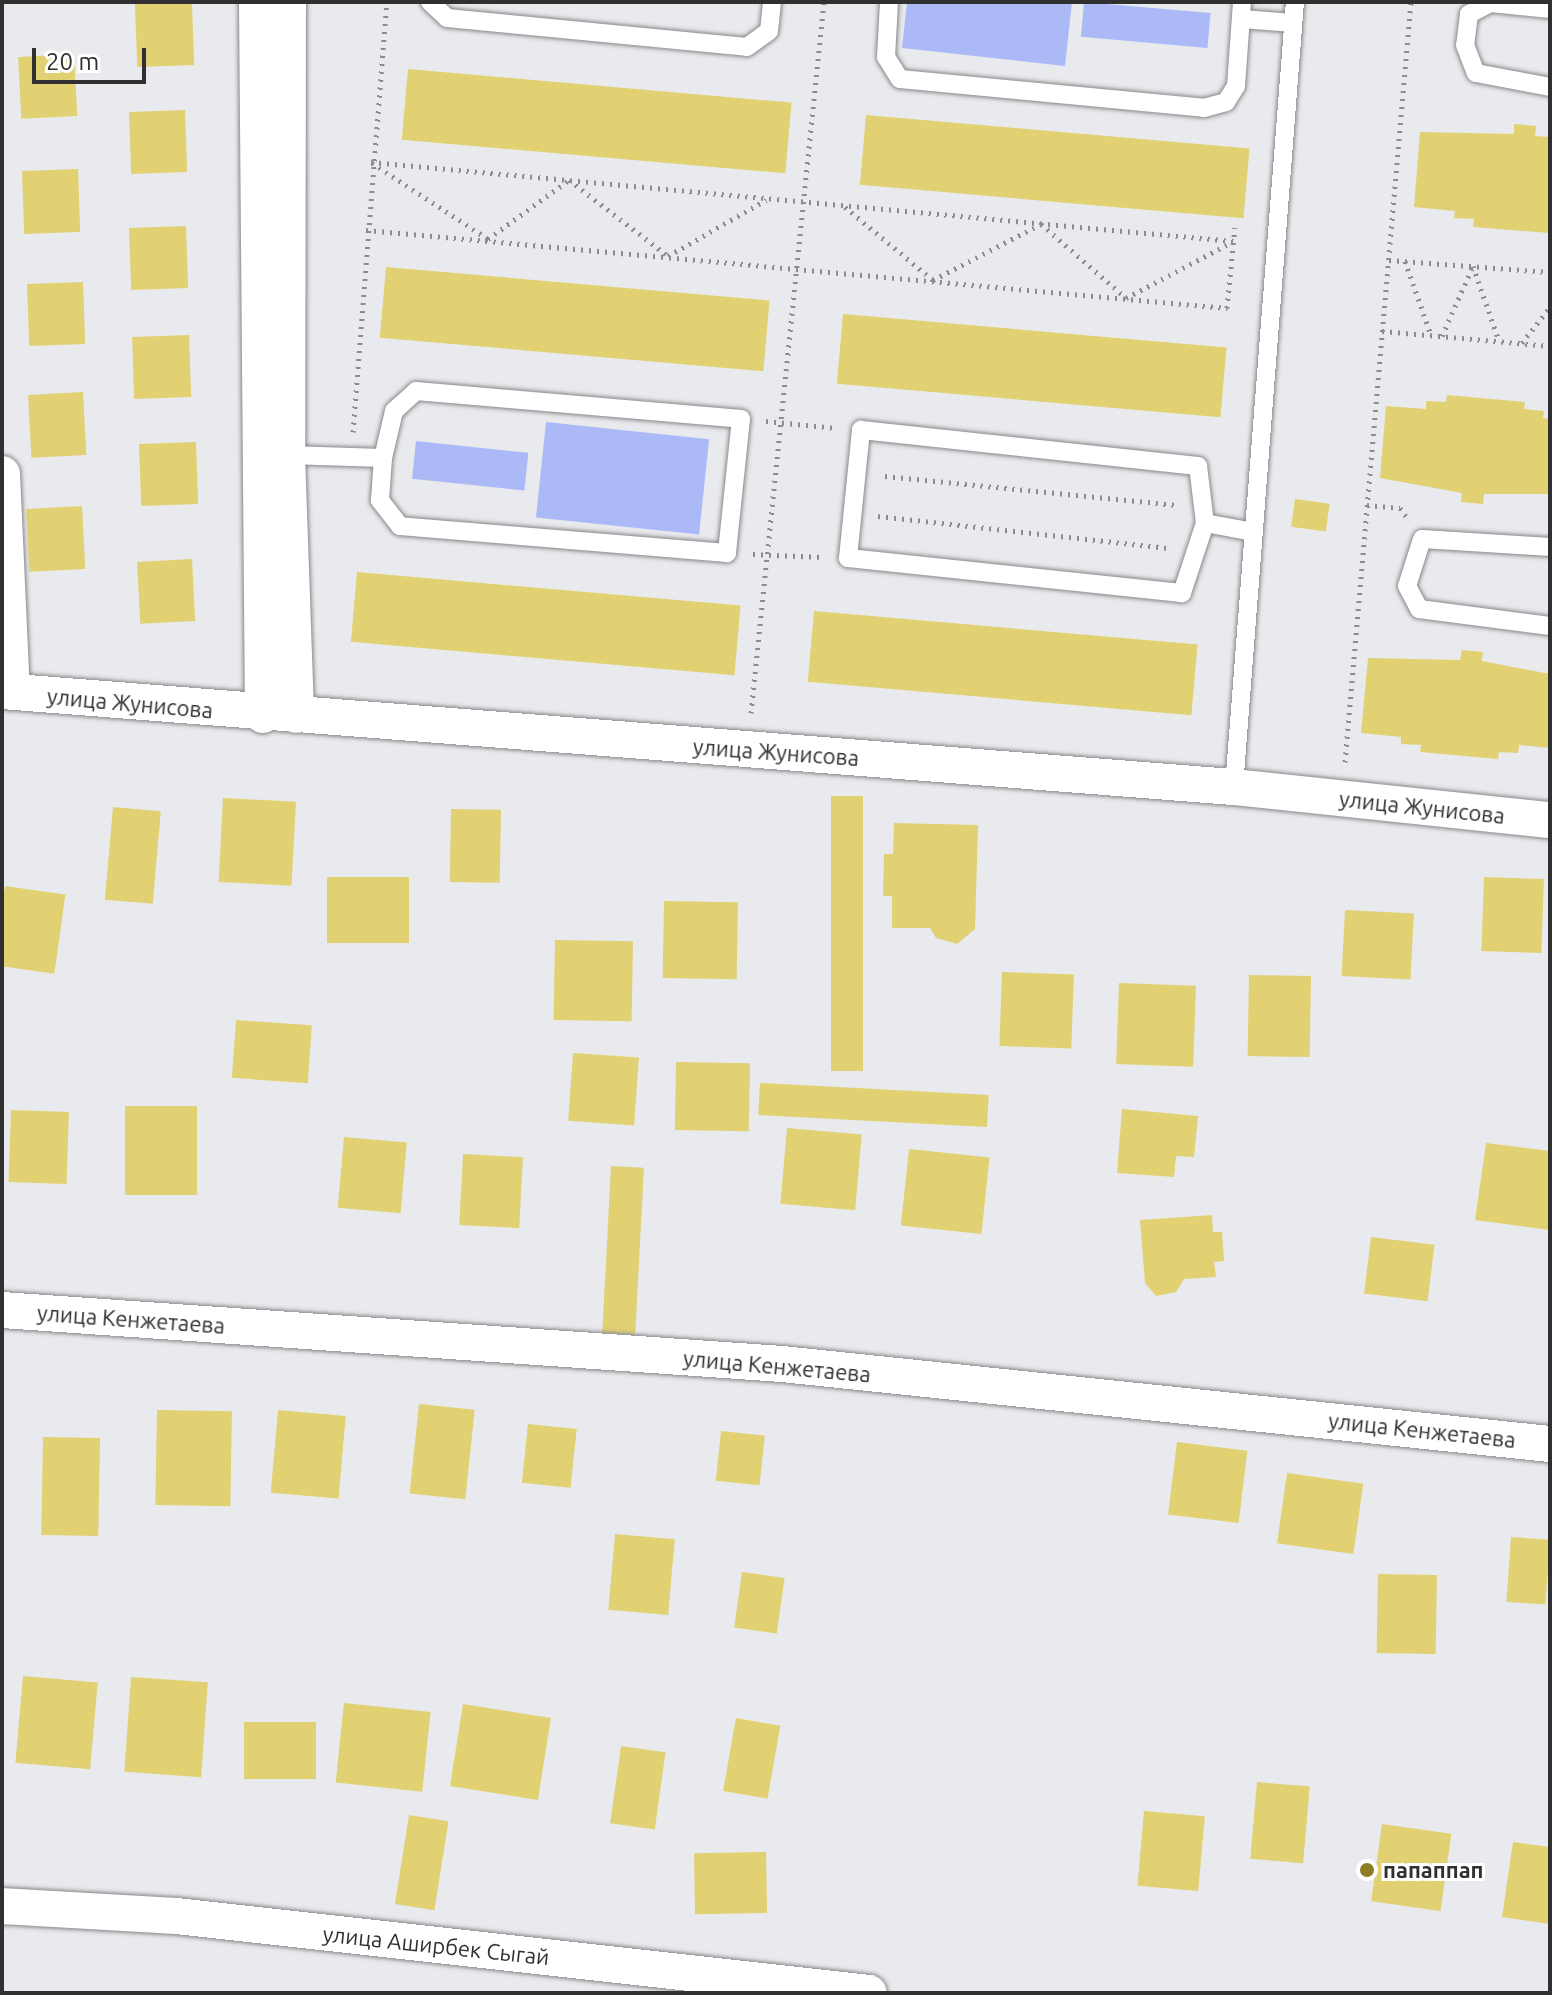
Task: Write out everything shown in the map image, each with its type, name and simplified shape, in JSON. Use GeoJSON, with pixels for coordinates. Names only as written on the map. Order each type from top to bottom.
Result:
{"type":"FeatureCollection","features":[{"type":"Feature","properties":{"kind":"street"},"geometry":{"type":"LineString","coordinates":[[257,2],[280,715]]}},
{"type":"Feature","properties":{"kind":"street"},"geometry":{"type":"LineString","coordinates":[[280,715],[287,455],[288,2]]}},
{"type":"Feature","properties":{"kind":"street"},"geometry":{"type":"LineString","coordinates":[[2,474],[7,692]]}},
{"type":"Feature","properties":{"kind":"street","name":"улица Жунисова"},"geometry":{"type":"LineString","coordinates":[[7,692],[1234,787],[1550,820]]}},
{"type":"Feature","properties":{"kind":"street","name":"улица Кенжетаева"},"geometry":{"type":"LineString","coordinates":[[2,1310],[782,1364],[1550,1444]]}},
{"type":"Feature","properties":{"kind":"street","name":"улица Аширбек Сыгай"},"geometry":{"type":"LineString","coordinates":[[2,1906],[176,1916],[869,1993]]}},
{"type":"Feature","properties":{"kind":"lane"},"geometry":{"type":"LineString","coordinates":[[430,2],[447,18],[747,47],[769,31],[772,2]]}},
{"type":"Feature","properties":{"kind":"lane"},"geometry":{"type":"LineString","coordinates":[[889,2],[886,57],[900,79],[1204,108],[1226,102],[1236,86],[1242,10],[1293,23]]}},
{"type":"Feature","properties":{"kind":"lane"},"geometry":{"type":"LineString","coordinates":[[1234,787],[1295,2]]}},
{"type":"Feature","properties":{"kind":"lane"},"geometry":{"type":"LineString","coordinates":[[1550,9],[1490,3],[1469,14],[1465,45],[1476,73],[1550,87]]}},
{"type":"Feature","properties":{"kind":"lane"},"geometry":{"type":"LineString","coordinates":[[416,391],[741,419],[727,553],[400,526],[380,500],[383,458],[394,411],[416,391]]}},
{"type":"Feature","properties":{"kind":"lane"},"geometry":{"type":"LineString","coordinates":[[861,430],[1198,466],[1204,516],[1182,593],[848,558],[861,430]]}},
{"type":"Feature","properties":{"kind":"lane"},"geometry":{"type":"LineString","coordinates":[[287,455],[383,458]]}},
{"type":"Feature","properties":{"kind":"lane"},"geometry":{"type":"LineString","coordinates":[[1204,516],[1254,532]]}},
{"type":"Feature","properties":{"kind":"lane"},"geometry":{"type":"LineString","coordinates":[[1550,547],[1422,539],[1407,586],[1419,609],[1550,626]]}},
{"type":"Feature","properties":{"kind":"path"},"geometry":{"type":"LineString","coordinates":[[352,435],[371,162],[387,2]]}},
{"type":"Feature","properties":{"kind":"path"},"geometry":{"type":"LineString","coordinates":[[748,750],[824,2]]}},
{"type":"Feature","properties":{"kind":"path"},"geometry":{"type":"LineString","coordinates":[[1342,799],[1411,2]]}},
{"type":"Feature","properties":{"kind":"path"},"geometry":{"type":"LineString","coordinates":[[371,162],[1233,241]]}},
{"type":"Feature","properties":{"kind":"path"},"geometry":{"type":"LineString","coordinates":[[371,162],[488,239]]}},
{"type":"Feature","properties":{"kind":"path"},"geometry":{"type":"LineString","coordinates":[[488,239],[569,180]]}},
{"type":"Feature","properties":{"kind":"path"},"geometry":{"type":"LineString","coordinates":[[569,180],[668,256]]}},
{"type":"Feature","properties":{"kind":"path"},"geometry":{"type":"LineString","coordinates":[[668,256],[769,198]]}},
{"type":"Feature","properties":{"kind":"path"},"geometry":{"type":"LineString","coordinates":[[843,206],[933,280]]}},
{"type":"Feature","properties":{"kind":"path"},"geometry":{"type":"LineString","coordinates":[[933,280],[1041,224]]}},
{"type":"Feature","properties":{"kind":"path"},"geometry":{"type":"LineString","coordinates":[[1041,224],[1126,298]]}},
{"type":"Feature","properties":{"kind":"path"},"geometry":{"type":"LineString","coordinates":[[366,230],[1227,308],[1235,227]]}},
{"type":"Feature","properties":{"kind":"path"},"geometry":{"type":"LineString","coordinates":[[1126,298],[1233,241]]}},
{"type":"Feature","properties":{"kind":"path"},"geometry":{"type":"LineString","coordinates":[[1389,260],[1550,272]]}},
{"type":"Feature","properties":{"kind":"path"},"geometry":{"type":"LineString","coordinates":[[1405,261],[1431,335]]}},
{"type":"Feature","properties":{"kind":"path"},"geometry":{"type":"LineString","coordinates":[[1442,336],[1473,266]]}},
{"type":"Feature","properties":{"kind":"path"},"geometry":{"type":"LineString","coordinates":[[1473,266],[1499,341]]}},
{"type":"Feature","properties":{"kind":"path"},"geometry":{"type":"LineString","coordinates":[[1522,343],[1550,307]]}},
{"type":"Feature","properties":{"kind":"path"},"geometry":{"type":"LineString","coordinates":[[1382,331],[1550,346]]}},
{"type":"Feature","properties":{"kind":"path"},"geometry":{"type":"LineString","coordinates":[[741,419],[861,430]]}},
{"type":"Feature","properties":{"kind":"path"},"geometry":{"type":"LineString","coordinates":[[858,473],[1204,516]]}},
{"type":"Feature","properties":{"kind":"path"},"geometry":{"type":"LineString","coordinates":[[1367,505],[1400,508],[1422,539]]}},
{"type":"Feature","properties":{"kind":"path"},"geometry":{"type":"LineString","coordinates":[[853,514],[1195,551]]}},
{"type":"Feature","properties":{"kind":"path"},"geometry":{"type":"LineString","coordinates":[[727,553],[848,558]]}},
{"type":"Feature","properties":{"kind":"shaded area"},"geometry":{"type":"Polygon","coordinates":[[[907,2],[1072,2],[1065,66],[902,48],[907,2]]]}},
{"type":"Feature","properties":{"kind":"shaded area"},"geometry":{"type":"Polygon","coordinates":[[[1084,2],[1211,13],[1207,48],[1081,37],[1084,2]]]}},
{"type":"Feature","properties":{"kind":"shaded area"},"geometry":{"type":"Polygon","coordinates":[[[546,422],[709,439],[699,535],[536,517],[546,422]]]}},
{"type":"Feature","properties":{"kind":"shaded area"},"geometry":{"type":"Polygon","coordinates":[[[416,441],[528,453],[524,491],[412,479],[416,441]]]}},
{"type":"Feature","properties":{"kind":"building"},"geometry":{"type":"Polygon","coordinates":[[[192,2],[194,65],[137,67],[135,4],[192,2]]]}},
{"type":"Feature","properties":{"kind":"building"},"geometry":{"type":"Polygon","coordinates":[[[74,54],[77,116],[21,119],[18,57],[74,54]]]}},
{"type":"Feature","properties":{"kind":"building"},"geometry":{"type":"Polygon","coordinates":[[[408,69],[792,103],[785,173],[402,140],[408,69]]]}},
{"type":"Feature","properties":{"kind":"building"},"geometry":{"type":"Polygon","coordinates":[[[185,110],[187,172],[131,174],[129,112],[185,110]]]}},
{"type":"Feature","properties":{"kind":"building"},"geometry":{"type":"Polygon","coordinates":[[[866,115],[1250,149],[1243,218],[860,185],[866,115]]]}},
{"type":"Feature","properties":{"kind":"building"},"geometry":{"type":"Polygon","coordinates":[[[1514,124],[1536,126],[1535,136],[1550,137],[1550,233],[1473,227],[1474,219],[1454,218],[1455,211],[1414,207],[1420,132],[1514,134],[1514,124]]]}},
{"type":"Feature","properties":{"kind":"building"},"geometry":{"type":"Polygon","coordinates":[[[78,169],[80,232],[24,234],[22,171],[78,169]]]}},
{"type":"Feature","properties":{"kind":"building"},"geometry":{"type":"Polygon","coordinates":[[[186,226],[188,288],[131,290],[129,228],[186,226]]]}},
{"type":"Feature","properties":{"kind":"building"},"geometry":{"type":"Polygon","coordinates":[[[386,267],[770,301],[763,371],[380,338],[386,267]]]}},
{"type":"Feature","properties":{"kind":"building"},"geometry":{"type":"Polygon","coordinates":[[[83,282],[85,344],[29,346],[27,284],[83,282]]]}},
{"type":"Feature","properties":{"kind":"building"},"geometry":{"type":"Polygon","coordinates":[[[843,314],[1227,348],[1220,417],[837,384],[843,314]]]}},
{"type":"Feature","properties":{"kind":"building"},"geometry":{"type":"Polygon","coordinates":[[[189,335],[191,397],[134,399],[132,337],[189,335]]]}},
{"type":"Feature","properties":{"kind":"building"},"geometry":{"type":"Polygon","coordinates":[[[83,392],[86,455],[31,458],[28,395],[83,392]]]}},
{"type":"Feature","properties":{"kind":"building"},"geometry":{"type":"Polygon","coordinates":[[[1447,395],[1525,402],[1524,409],[1544,411],[1543,418],[1550,419],[1550,494],[1484,494],[1483,504],[1461,502],[1462,493],[1380,478],[1386,406],[1426,409],[1426,401],[1446,402],[1447,395]]]}},
{"type":"Feature","properties":{"kind":"building"},"geometry":{"type":"Polygon","coordinates":[[[196,442],[198,504],[141,506],[139,444],[196,442]]]}},
{"type":"Feature","properties":{"kind":"building"},"geometry":{"type":"Polygon","coordinates":[[[1295,499],[1330,504],[1326,532],[1291,527],[1295,499]]]}},
{"type":"Feature","properties":{"kind":"building"},"geometry":{"type":"Polygon","coordinates":[[[82,506],[85,569],[29,572],[26,509],[82,506]]]}},
{"type":"Feature","properties":{"kind":"building"},"geometry":{"type":"Polygon","coordinates":[[[192,559],[195,621],[140,624],[137,562],[192,559]]]}},
{"type":"Feature","properties":{"kind":"building"},"geometry":{"type":"Polygon","coordinates":[[[357,572],[741,606],[734,675],[351,642],[357,572]]]}},
{"type":"Feature","properties":{"kind":"building"},"geometry":{"type":"Polygon","coordinates":[[[814,611],[1198,645],[1191,715],[808,682],[814,611]]]}},
{"type":"Feature","properties":{"kind":"building"},"geometry":{"type":"Polygon","coordinates":[[[1462,650],[1483,652],[1482,661],[1550,674],[1550,748],[1519,745],[1518,753],[1499,752],[1498,759],[1420,752],[1421,745],[1401,744],[1401,737],[1361,733],[1368,658],[1460,660],[1462,650]]]}},
{"type":"Feature","properties":{"kind":"building"},"geometry":{"type":"Polygon","coordinates":[[[831,796],[863,796],[863,1071],[831,1071],[831,796]]]}},
{"type":"Feature","properties":{"kind":"building"},"geometry":{"type":"Polygon","coordinates":[[[223,798],[296,802],[292,886],[219,882],[223,798]]]}},
{"type":"Feature","properties":{"kind":"building"},"geometry":{"type":"Polygon","coordinates":[[[113,807],[161,811],[153,904],[105,900],[113,807]]]}},
{"type":"Feature","properties":{"kind":"building"},"geometry":{"type":"Polygon","coordinates":[[[451,809],[501,810],[500,883],[450,882],[451,809]]]}},
{"type":"Feature","properties":{"kind":"building"},"geometry":{"type":"Polygon","coordinates":[[[894,823],[978,825],[975,929],[957,944],[936,938],[930,928],[892,928],[892,896],[883,896],[884,854],[893,854],[894,823]]]}},
{"type":"Feature","properties":{"kind":"building"},"geometry":{"type":"Polygon","coordinates":[[[327,877],[409,877],[409,943],[327,943],[327,877]]]}},
{"type":"Feature","properties":{"kind":"building"},"geometry":{"type":"Polygon","coordinates":[[[1484,877],[1544,879],[1541,953],[1481,951],[1484,877]]]}},
{"type":"Feature","properties":{"kind":"building"},"geometry":{"type":"Polygon","coordinates":[[[5,886],[65,894],[54,974],[2,966],[5,886]]]}},
{"type":"Feature","properties":{"kind":"building"},"geometry":{"type":"Polygon","coordinates":[[[664,901],[738,902],[737,979],[663,978],[664,901]]]}},
{"type":"Feature","properties":{"kind":"building"},"geometry":{"type":"Polygon","coordinates":[[[1345,910],[1414,914],[1410,980],[1342,976],[1345,910]]]}},
{"type":"Feature","properties":{"kind":"building"},"geometry":{"type":"Polygon","coordinates":[[[555,940],[633,941],[632,1021],[554,1020],[555,940]]]}},
{"type":"Feature","properties":{"kind":"building"},"geometry":{"type":"Polygon","coordinates":[[[1002,972],[1074,975],[1071,1048],[999,1046],[1002,972]]]}},
{"type":"Feature","properties":{"kind":"building"},"geometry":{"type":"Polygon","coordinates":[[[1249,975],[1311,976],[1310,1057],[1248,1056],[1249,975]]]}},
{"type":"Feature","properties":{"kind":"building"},"geometry":{"type":"Polygon","coordinates":[[[1119,983],[1196,986],[1193,1067],[1116,1064],[1119,983]]]}},
{"type":"Feature","properties":{"kind":"building"},"geometry":{"type":"Polygon","coordinates":[[[236,1020],[312,1025],[308,1083],[232,1078],[236,1020]]]}},
{"type":"Feature","properties":{"kind":"building"},"geometry":{"type":"Polygon","coordinates":[[[573,1053],[639,1058],[634,1125],[568,1121],[573,1053]]]}},
{"type":"Feature","properties":{"kind":"building"},"geometry":{"type":"Polygon","coordinates":[[[676,1062],[750,1063],[749,1131],[675,1130],[676,1062]]]}},
{"type":"Feature","properties":{"kind":"building"},"geometry":{"type":"Polygon","coordinates":[[[760,1083],[989,1095],[987,1127],[758,1115],[760,1083]]]}},
{"type":"Feature","properties":{"kind":"building"},"geometry":{"type":"Polygon","coordinates":[[[125,1106],[197,1106],[197,1195],[125,1195],[125,1106]]]}},
{"type":"Feature","properties":{"kind":"building"},"geometry":{"type":"Polygon","coordinates":[[[1122,1109],[1198,1116],[1194,1157],[1176,1156],[1174,1177],[1117,1173],[1122,1109]]]}},
{"type":"Feature","properties":{"kind":"building"},"geometry":{"type":"Polygon","coordinates":[[[11,1110],[69,1112],[66,1184],[8,1182],[11,1110]]]}},
{"type":"Feature","properties":{"kind":"building"},"geometry":{"type":"Polygon","coordinates":[[[787,1128],[862,1135],[855,1210],[780,1204],[787,1128]]]}},
{"type":"Feature","properties":{"kind":"building"},"geometry":{"type":"Polygon","coordinates":[[[344,1137],[407,1142],[401,1213],[338,1208],[344,1137]]]}},
{"type":"Feature","properties":{"kind":"building"},"geometry":{"type":"Polygon","coordinates":[[[1486,1143],[1550,1151],[1550,1230],[1475,1220],[1486,1143]]]}},
{"type":"Feature","properties":{"kind":"building"},"geometry":{"type":"Polygon","coordinates":[[[909,1149],[990,1157],[982,1234],[901,1226],[909,1149]]]}},
{"type":"Feature","properties":{"kind":"building"},"geometry":{"type":"Polygon","coordinates":[[[463,1154],[523,1157],[519,1228],[459,1225],[463,1154]]]}},
{"type":"Feature","properties":{"kind":"building"},"geometry":{"type":"Polygon","coordinates":[[[611,1166],[644,1168],[635,1334],[602,1333],[611,1166]]]}},
{"type":"Feature","properties":{"kind":"building"},"geometry":{"type":"Polygon","coordinates":[[[1212,1215],[1213,1232],[1222,1232],[1224,1261],[1214,1262],[1216,1277],[1184,1279],[1176,1292],[1156,1296],[1145,1283],[1140,1220],[1212,1215]]]}},
{"type":"Feature","properties":{"kind":"building"},"geometry":{"type":"Polygon","coordinates":[[[1371,1237],[1435,1245],[1428,1301],[1364,1294],[1371,1237]]]}},
{"type":"Feature","properties":{"kind":"building"},"geometry":{"type":"Polygon","coordinates":[[[419,1404],[475,1410],[465,1499],[410,1494],[419,1404]]]}},
{"type":"Feature","properties":{"kind":"building"},"geometry":{"type":"Polygon","coordinates":[[[157,1410],[232,1411],[230,1506],[155,1505],[157,1410]]]}},
{"type":"Feature","properties":{"kind":"building"},"geometry":{"type":"Polygon","coordinates":[[[278,1410],[346,1416],[339,1499],[271,1493],[278,1410]]]}},
{"type":"Feature","properties":{"kind":"building"},"geometry":{"type":"Polygon","coordinates":[[[528,1424],[577,1429],[571,1488],[522,1483],[528,1424]]]}},
{"type":"Feature","properties":{"kind":"building"},"geometry":{"type":"Polygon","coordinates":[[[721,1431],[765,1436],[760,1485],[716,1481],[721,1431]]]}},
{"type":"Feature","properties":{"kind":"building"},"geometry":{"type":"Polygon","coordinates":[[[43,1437],[100,1438],[98,1536],[41,1535],[43,1437]]]}},
{"type":"Feature","properties":{"kind":"building"},"geometry":{"type":"Polygon","coordinates":[[[1177,1442],[1247,1451],[1239,1523],[1168,1514],[1177,1442]]]}},
{"type":"Feature","properties":{"kind":"building"},"geometry":{"type":"Polygon","coordinates":[[[1287,1473],[1363,1484],[1353,1554],[1277,1543],[1287,1473]]]}},
{"type":"Feature","properties":{"kind":"building"},"geometry":{"type":"Polygon","coordinates":[[[615,1534],[675,1539],[668,1615],[608,1610],[615,1534]]]}},
{"type":"Feature","properties":{"kind":"building"},"geometry":{"type":"Polygon","coordinates":[[[1511,1537],[1550,1540],[1545,1605],[1506,1602],[1511,1537]]]}},
{"type":"Feature","properties":{"kind":"building"},"geometry":{"type":"Polygon","coordinates":[[[742,1572],[785,1578],[777,1633],[734,1627],[742,1572]]]}},
{"type":"Feature","properties":{"kind":"building"},"geometry":{"type":"Polygon","coordinates":[[[1378,1574],[1437,1575],[1436,1654],[1377,1653],[1378,1574]]]}},
{"type":"Feature","properties":{"kind":"building"},"geometry":{"type":"Polygon","coordinates":[[[23,1676],[98,1683],[90,1769],[15,1763],[23,1676]]]}},
{"type":"Feature","properties":{"kind":"building"},"geometry":{"type":"Polygon","coordinates":[[[131,1677],[208,1682],[201,1777],[124,1772],[131,1677]]]}},
{"type":"Feature","properties":{"kind":"building"},"geometry":{"type":"Polygon","coordinates":[[[344,1703],[431,1712],[422,1792],[336,1783],[344,1703]]]}},
{"type":"Feature","properties":{"kind":"building"},"geometry":{"type":"Polygon","coordinates":[[[463,1704],[551,1718],[538,1800],[450,1786],[463,1704]]]}},
{"type":"Feature","properties":{"kind":"building"},"geometry":{"type":"Polygon","coordinates":[[[736,1718],[780,1726],[767,1799],[723,1791],[736,1718]]]}},
{"type":"Feature","properties":{"kind":"building"},"geometry":{"type":"Polygon","coordinates":[[[244,1722],[316,1722],[316,1779],[244,1779],[244,1722]]]}},
{"type":"Feature","properties":{"kind":"building"},"geometry":{"type":"Polygon","coordinates":[[[621,1746],[666,1752],[655,1830],[610,1823],[621,1746]]]}},
{"type":"Feature","properties":{"kind":"building"},"geometry":{"type":"Polygon","coordinates":[[[1257,1782],[1310,1787],[1303,1863],[1250,1859],[1257,1782]]]}},
{"type":"Feature","properties":{"kind":"building"},"geometry":{"type":"Polygon","coordinates":[[[1144,1811],[1205,1816],[1198,1891],[1137,1886],[1144,1811]]]}},
{"type":"Feature","properties":{"kind":"building"},"geometry":{"type":"Polygon","coordinates":[[[409,1815],[449,1821],[434,1910],[395,1904],[409,1815]]]}},
{"type":"Feature","properties":{"kind":"building"},"geometry":{"type":"Polygon","coordinates":[[[1382,1824],[1451,1834],[1440,1911],[1371,1901],[1382,1824]]]}},
{"type":"Feature","properties":{"kind":"building"},"geometry":{"type":"Polygon","coordinates":[[[1513,1842],[1550,1847],[1550,1924],[1502,1917],[1513,1842]]]}},
{"type":"Feature","properties":{"kind":"building"},"geometry":{"type":"Polygon","coordinates":[[[766,1852],[767,1913],[695,1914],[694,1853],[766,1852]]]}},
{"type":"Feature","properties":{"kind":"place","name":"папаппап"},"geometry":{"type":"Point","coordinates":[1367,1870]}}]}
